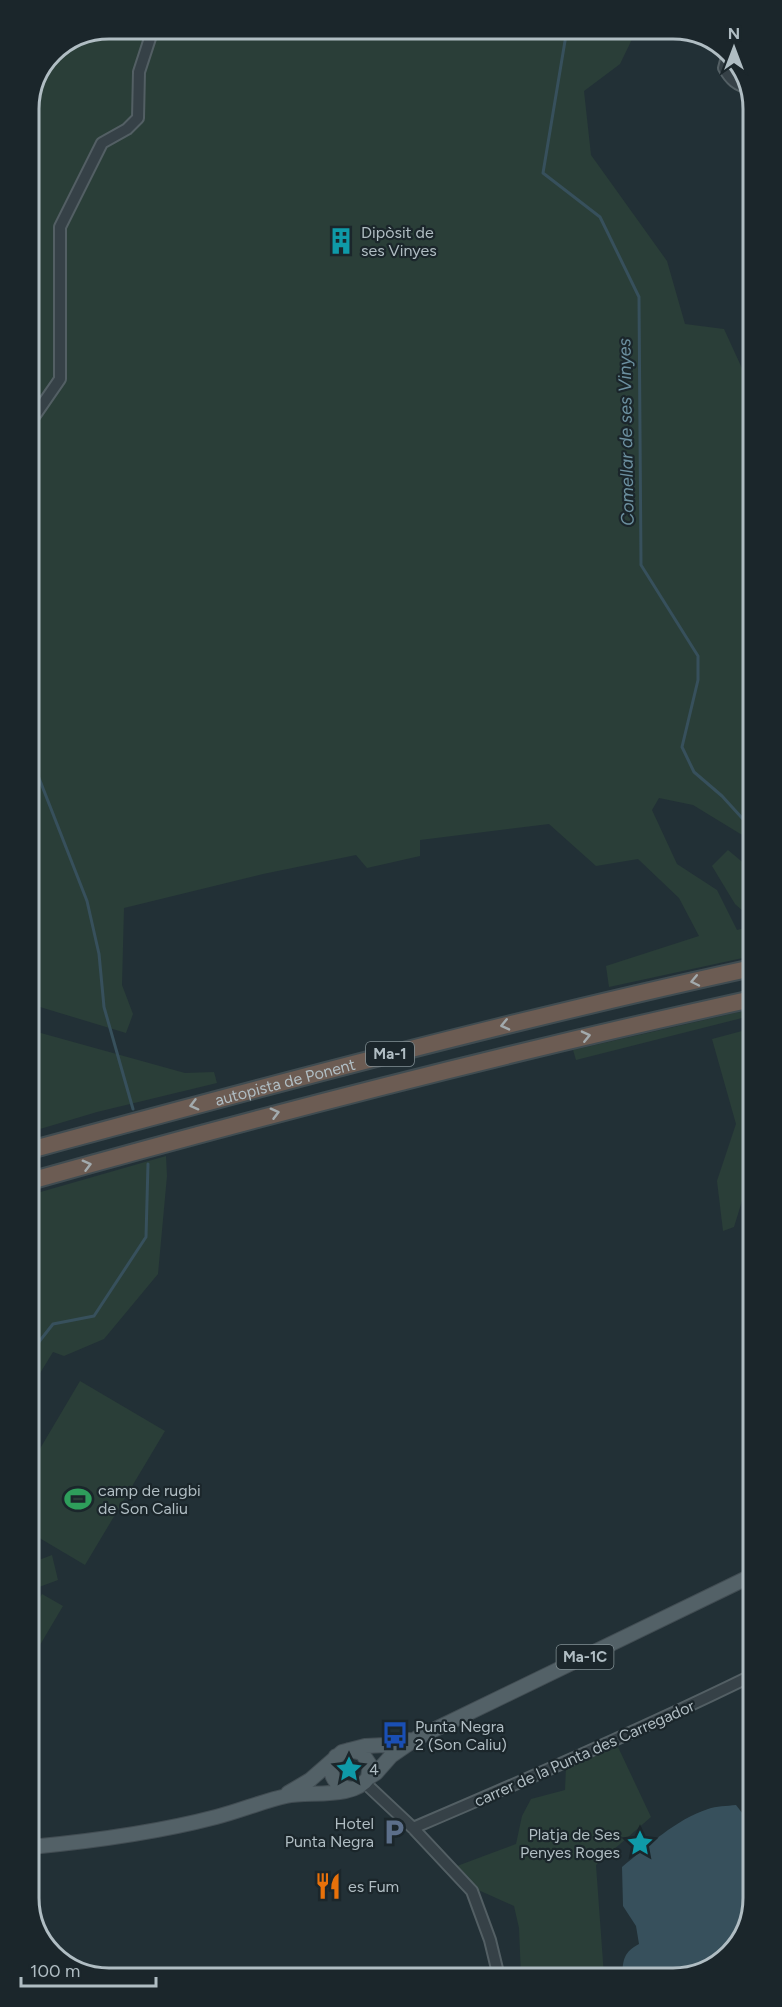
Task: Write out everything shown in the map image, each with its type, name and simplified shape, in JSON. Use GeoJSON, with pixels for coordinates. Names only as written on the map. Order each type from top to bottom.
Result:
{"type":"FeatureCollection","features":[{"type":"Feature","properties":{"kind":"highway","name":"autopista de Ponent"},"geometry":{"type":"LineString","coordinates":[[39,1148],[410,1048],[743,971]]}},
{"type":"Feature","properties":{"kind":"highway","name":"autopista de Ponent"},"geometry":{"type":"LineString","coordinates":[[39,1178],[415,1077],[635,1024],[743,1001]]}},
{"type":"Feature","properties":{"kind":"main road","name":"Ma-1C"},"geometry":{"type":"LineString","coordinates":[[39,1846],[152,1832],[218,1817],[284,1796],[333,1793],[359,1787],[391,1756],[417,1738],[743,1580]]}},
{"type":"Feature","properties":{"kind":"main road","name":"Ma-1C"},"geometry":{"type":"LineString","coordinates":[[284,1796],[310,1780],[342,1753],[365,1746],[386,1745],[417,1738]]}},
{"type":"Feature","properties":{"kind":"main road"},"geometry":{"type":"LineString","coordinates":[[351,1789],[338,1785],[331,1768],[342,1753],[356,1750],[367,1758],[370,1772],[367,1780]]}},
{"type":"Feature","properties":{"kind":"street"},"geometry":{"type":"LineString","coordinates":[[39,409],[60,379],[60,226],[102,143],[127,129],[138,118],[139,72],[150,39]]}},
{"type":"Feature","properties":{"kind":"street","name":"carrer de la Punta des Carregador"},"geometry":{"type":"LineString","coordinates":[[413,1828],[564,1764],[692,1706],[743,1680]]}},
{"type":"Feature","properties":{"kind":"street"},"geometry":{"type":"LineString","coordinates":[[367,1780],[472,1891],[490,1940],[497,1968]]}},
{"type":"Feature","properties":{"kind":"green space"},"geometry":{"type":"Polygon","coordinates":[[[109,39],[632,39],[620,64],[584,91],[591,155],[667,261],[685,324],[724,329],[743,371],[743,836],[693,805],[659,798],[652,810],[677,864],[717,890],[737,930],[743,928],[743,958],[609,987],[606,966],[699,936],[679,898],[638,859],[596,866],[549,824],[420,840],[420,856],[367,868],[356,855],[263,874],[124,908],[122,985],[133,1014],[126,1033],[39,1007],[39,105],[46,78],[70,51],[82,44],[109,39]]]}},
{"type":"Feature","properties":{"kind":"green space"},"geometry":{"type":"Polygon","coordinates":[[[728,850],[743,862],[743,911],[735,904],[712,866],[728,850]]]}},
{"type":"Feature","properties":{"kind":"green space"},"geometry":{"type":"Polygon","coordinates":[[[743,1011],[743,1018],[576,1060],[573,1050],[743,1011]]]}},
{"type":"Feature","properties":{"kind":"green space"},"geometry":{"type":"Polygon","coordinates":[[[743,1031],[743,1202],[734,1227],[723,1231],[717,1181],[736,1124],[712,1039],[743,1031]]]}},
{"type":"Feature","properties":{"kind":"green space"},"geometry":{"type":"Polygon","coordinates":[[[39,1032],[185,1073],[214,1072],[217,1083],[97,1112],[39,1129],[39,1032]]]}},
{"type":"Feature","properties":{"kind":"green space"},"geometry":{"type":"Polygon","coordinates":[[[166,1156],[167,1176],[158,1274],[104,1339],[64,1356],[53,1352],[39,1375],[39,1192],[166,1156]]]}},
{"type":"Feature","properties":{"kind":"green space","name":"camp de rugbi de Son Caliu"},"geometry":{"type":"Polygon","coordinates":[[[80,1381],[165,1431],[85,1565],[39,1538],[39,1450],[80,1381]]]}},
{"type":"Feature","properties":{"kind":"green space"},"geometry":{"type":"Polygon","coordinates":[[[52,1555],[58,1580],[39,1587],[39,1560],[52,1555]]]}},
{"type":"Feature","properties":{"kind":"green space"},"geometry":{"type":"Polygon","coordinates":[[[42,1594],[63,1606],[39,1647],[39,1599],[42,1594]]]}},
{"type":"Feature","properties":{"kind":"green space"},"geometry":{"type":"Polygon","coordinates":[[[618,1747],[651,1817],[596,1865],[603,1968],[521,1968],[519,1928],[514,1906],[476,1889],[457,1866],[516,1844],[522,1816],[531,1799],[565,1790],[566,1767],[618,1747]]]}},
{"type":"Feature","properties":{"kind":"water"},"geometry":{"type":"Polygon","coordinates":[[[736,1805],[743,1814],[743,1898],[742,1911],[734,1933],[712,1956],[691,1966],[623,1968],[625,1957],[639,1944],[636,1926],[623,1906],[622,1867],[684,1820],[718,1807],[736,1805]]]}},
{"type":"Feature","properties":{"kind":"waterway","name":"Comellar de ses Vinyes"},"geometry":{"type":"LineString","coordinates":[[565,39],[543,173],[600,217],[639,297],[641,565],[698,656],[698,680],[682,747],[694,772],[722,796],[743,819]]}},
{"type":"Feature","properties":{"kind":"waterway"},"geometry":{"type":"LineString","coordinates":[[39,778],[87,901],[99,954],[104,1007],[133,1109]]}},
{"type":"Feature","properties":{"kind":"waterway"},"geometry":{"type":"LineString","coordinates":[[39,1342],[53,1324],[94,1316],[146,1237],[148,1164]]}},
{"type":"Feature","properties":{"kind":"place","name":"Dipòsit de ses Vinyes"},"geometry":{"type":"Point","coordinates":[341,241]}},
{"type":"Feature","properties":{"kind":"place","name":"camp de rugbi de Son Caliu"},"geometry":{"type":"Point","coordinates":[78,1499]}},
{"type":"Feature","properties":{"kind":"place","name":"Punta Negra 2 (Son Caliu)"},"geometry":{"type":"Point","coordinates":[395,1735]}},
{"type":"Feature","properties":{"kind":"place","name":"4"},"geometry":{"type":"Point","coordinates":[349,1769]}},
{"type":"Feature","properties":{"kind":"place","name":"Hotel Punta Negra"},"geometry":{"type":"Point","coordinates":[394,1832]}},
{"type":"Feature","properties":{"kind":"place","name":"Platja de Ses Penyes Roges"},"geometry":{"type":"Point","coordinates":[640,1843]}},
{"type":"Feature","properties":{"kind":"place","name":"es Fum"},"geometry":{"type":"Point","coordinates":[328,1886]}}]}
